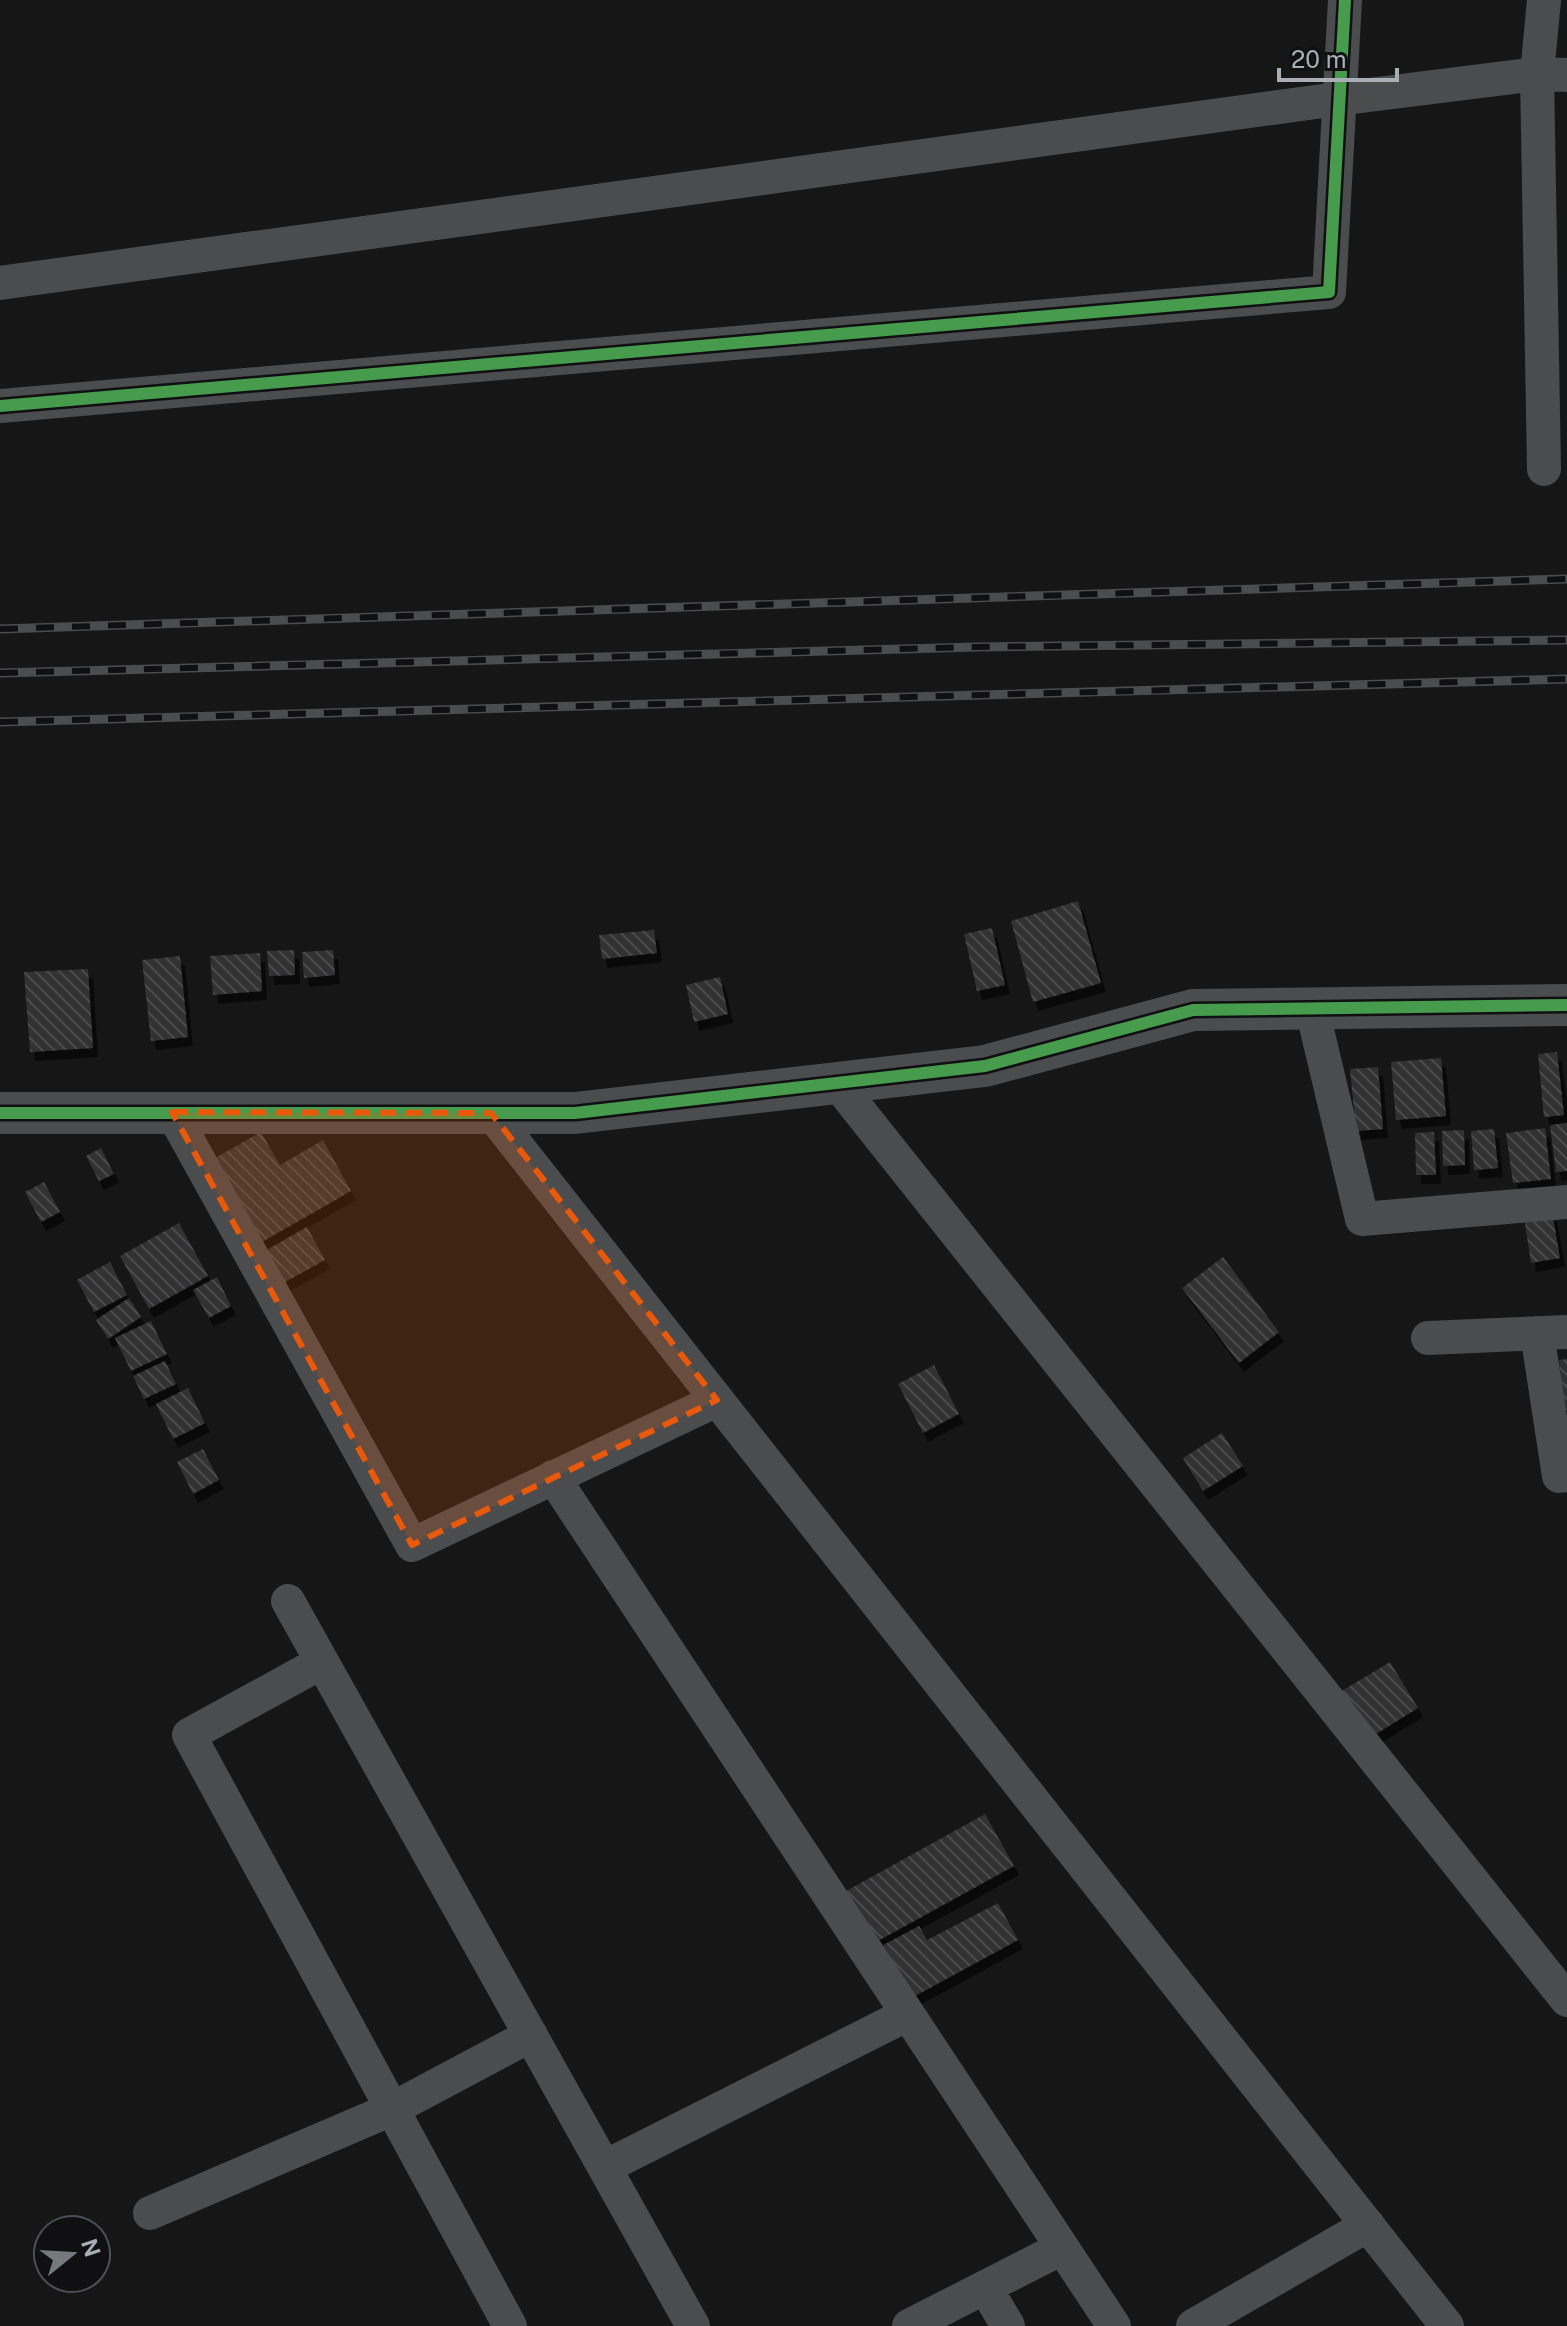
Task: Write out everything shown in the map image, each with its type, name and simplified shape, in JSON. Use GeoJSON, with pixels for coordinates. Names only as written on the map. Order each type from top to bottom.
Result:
{"type":"FeatureCollection","features":[{"type":"Feature","properties":{"kind":"street"},"geometry":{"type":"LineString","coordinates":[[0,406],[1329,292],[1337,99],[1345,0]]}},
{"type":"Feature","properties":{"kind":"street"},"geometry":{"type":"LineString","coordinates":[[1544,0],[1552,74],[1544,469]]}},
{"type":"Feature","properties":{"kind":"street"},"geometry":{"type":"LineString","coordinates":[[0,283],[1337,99],[1552,74]]}},
{"type":"Feature","properties":{"kind":"street"},"geometry":{"type":"LineString","coordinates":[[0,1113],[575,1113],[985,1066],[1193,1010],[1567,1005]]}},
{"type":"Feature","properties":{"kind":"street"},"geometry":{"type":"LineString","coordinates":[[1312,1009],[1362,1219],[1567,1202]]}},
{"type":"Feature","properties":{"kind":"street"},"geometry":{"type":"LineString","coordinates":[[837,1083],[1567,2000]]}},
{"type":"Feature","properties":{"kind":"street"},"geometry":{"type":"LineString","coordinates":[[172,1112],[412,1545],[717,1400]]}},
{"type":"Feature","properties":{"kind":"street"},"geometry":{"type":"LineString","coordinates":[[491,1113],[1447,2326]]}},
{"type":"Feature","properties":{"kind":"street"},"geometry":{"type":"LineString","coordinates":[[1428,1338],[1552,1332],[1559,1476],[1567,1475]]}},
{"type":"Feature","properties":{"kind":"street"},"geometry":{"type":"LineString","coordinates":[[553,1477],[1114,2326]]}},
{"type":"Feature","properties":{"kind":"street"},"geometry":{"type":"LineString","coordinates":[[288,1601],[693,2326]]}},
{"type":"Feature","properties":{"kind":"street"},"geometry":{"type":"LineString","coordinates":[[322,1662],[189,1735],[510,2326]]}},
{"type":"Feature","properties":{"kind":"street"},"geometry":{"type":"LineString","coordinates":[[605,2167],[908,2014]]}},
{"type":"Feature","properties":{"kind":"street"},"geometry":{"type":"LineString","coordinates":[[150,2213],[392,2109],[531,2035]]}},
{"type":"Feature","properties":{"kind":"street"},"geometry":{"type":"LineString","coordinates":[[1193,2326],[1368,2225]]}},
{"type":"Feature","properties":{"kind":"street"},"geometry":{"type":"LineString","coordinates":[[909,2326],[1062,2248]]}},
{"type":"Feature","properties":{"kind":"street"},"geometry":{"type":"LineString","coordinates":[[985,2287],[1008,2326]]}},
{"type":"Feature","properties":{"kind":"highlighted area"},"geometry":{"type":"Polygon","coordinates":[[[172,1112],[491,1113],[717,1400],[412,1545],[172,1112]]]}},
{"type":"Feature","properties":{"kind":"building"},"geometry":{"type":"Polygon","coordinates":[[[1078,901],[1101,983],[1033,1002],[1011,921],[1078,901]]]}},
{"type":"Feature","properties":{"kind":"building"},"geometry":{"type":"Polygon","coordinates":[[[992,928],[1005,985],[977,991],[964,934],[992,928]]]}},
{"type":"Feature","properties":{"kind":"building"},"geometry":{"type":"Polygon","coordinates":[[[654,930],[657,953],[602,959],[599,935],[654,930]]]}},
{"type":"Feature","properties":{"kind":"building"},"geometry":{"type":"Polygon","coordinates":[[[294,950],[295,975],[269,976],[267,951],[294,950]]]}},
{"type":"Feature","properties":{"kind":"building"},"geometry":{"type":"Polygon","coordinates":[[[333,950],[335,975],[304,978],[302,952],[333,950]]]}},
{"type":"Feature","properties":{"kind":"building"},"geometry":{"type":"Polygon","coordinates":[[[260,953],[262,991],[213,995],[210,956],[260,953]]]}},
{"type":"Feature","properties":{"kind":"building"},"geometry":{"type":"Polygon","coordinates":[[[180,956],[188,1037],[151,1041],[142,960],[180,956]]]}},
{"type":"Feature","properties":{"kind":"building"},"geometry":{"type":"Polygon","coordinates":[[[88,969],[93,1048],[30,1052],[24,972],[88,969]]]}},
{"type":"Feature","properties":{"kind":"building"},"geometry":{"type":"Polygon","coordinates":[[[720,977],[728,1014],[694,1022],[686,985],[720,977]]]}},
{"type":"Feature","properties":{"kind":"building"},"geometry":{"type":"Polygon","coordinates":[[[1557,1052],[1564,1115],[1544,1117],[1538,1054],[1557,1052]]]}},
{"type":"Feature","properties":{"kind":"building"},"geometry":{"type":"Polygon","coordinates":[[[1441,1058],[1446,1116],[1396,1120],[1391,1062],[1441,1058]]]}},
{"type":"Feature","properties":{"kind":"building"},"geometry":{"type":"Polygon","coordinates":[[[1378,1067],[1383,1129],[1356,1131],[1350,1069],[1378,1067]]]}},
{"type":"Feature","properties":{"kind":"building"},"geometry":{"type":"Polygon","coordinates":[[[1567,1123],[1567,1171],[1556,1172],[1550,1125],[1567,1123]]]}},
{"type":"Feature","properties":{"kind":"building"},"geometry":{"type":"Polygon","coordinates":[[[1545,1128],[1551,1179],[1513,1183],[1506,1133],[1545,1128]]]}},
{"type":"Feature","properties":{"kind":"building"},"geometry":{"type":"Polygon","coordinates":[[[1494,1129],[1498,1168],[1474,1170],[1471,1131],[1494,1129]]]}},
{"type":"Feature","properties":{"kind":"building"},"geometry":{"type":"Polygon","coordinates":[[[1464,1130],[1465,1165],[1443,1166],[1442,1131],[1464,1130]]]}},
{"type":"Feature","properties":{"kind":"building"},"geometry":{"type":"Polygon","coordinates":[[[261,1132],[280,1165],[323,1140],[351,1191],[255,1246],[208,1162],[261,1132]]]}},
{"type":"Feature","properties":{"kind":"building"},"geometry":{"type":"Polygon","coordinates":[[[1434,1132],[1436,1175],[1416,1175],[1415,1133],[1434,1132]]]}},
{"type":"Feature","properties":{"kind":"building"},"geometry":{"type":"Polygon","coordinates":[[[101,1148],[114,1174],[99,1181],[86,1156],[101,1148]]]}},
{"type":"Feature","properties":{"kind":"building"},"geometry":{"type":"Polygon","coordinates":[[[44,1182],[60,1212],[41,1222],[25,1192],[44,1182]]]}},
{"type":"Feature","properties":{"kind":"building"},"geometry":{"type":"Polygon","coordinates":[[[1552,1212],[1560,1258],[1531,1263],[1524,1217],[1552,1212]]]}},
{"type":"Feature","properties":{"kind":"building"},"geometry":{"type":"Polygon","coordinates":[[[179,1223],[208,1276],[149,1309],[120,1256],[179,1223]]]}},
{"type":"Feature","properties":{"kind":"building"},"geometry":{"type":"Polygon","coordinates":[[[307,1227],[325,1260],[283,1283],[265,1251],[307,1227]]]}},
{"type":"Feature","properties":{"kind":"building"},"geometry":{"type":"Polygon","coordinates":[[[1223,1257],[1279,1332],[1239,1363],[1182,1288],[1223,1257]]]}},
{"type":"Feature","properties":{"kind":"building"},"geometry":{"type":"Polygon","coordinates":[[[110,1262],[127,1295],[94,1312],[77,1280],[110,1262]]]}},
{"type":"Feature","properties":{"kind":"building"},"geometry":{"type":"Polygon","coordinates":[[[217,1277],[231,1306],[209,1318],[193,1290],[217,1277]]]}},
{"type":"Feature","properties":{"kind":"building"},"geometry":{"type":"Polygon","coordinates":[[[129,1298],[141,1317],[108,1339],[96,1320],[129,1298]]]}},
{"type":"Feature","properties":{"kind":"building"},"geometry":{"type":"Polygon","coordinates":[[[151,1321],[167,1354],[131,1371],[115,1338],[151,1321]]]}},
{"type":"Feature","properties":{"kind":"building"},"geometry":{"type":"Polygon","coordinates":[[[1567,1359],[1567,1410],[1562,1410],[1559,1360],[1567,1359]]]}},
{"type":"Feature","properties":{"kind":"building"},"geometry":{"type":"Polygon","coordinates":[[[165,1361],[176,1384],[144,1399],[133,1376],[165,1361]]]}},
{"type":"Feature","properties":{"kind":"building"},"geometry":{"type":"Polygon","coordinates":[[[934,1365],[959,1414],[923,1433],[898,1384],[934,1365]]]}},
{"type":"Feature","properties":{"kind":"building"},"geometry":{"type":"Polygon","coordinates":[[[188,1388],[205,1423],[173,1439],[156,1404],[188,1388]]]}},
{"type":"Feature","properties":{"kind":"building"},"geometry":{"type":"Polygon","coordinates":[[[1222,1433],[1243,1466],[1203,1491],[1183,1458],[1222,1433]]]}},
{"type":"Feature","properties":{"kind":"building"},"geometry":{"type":"Polygon","coordinates":[[[203,1449],[219,1480],[193,1494],[177,1462],[203,1449]]]}},
{"type":"Feature","properties":{"kind":"building"},"geometry":{"type":"Polygon","coordinates":[[[1390,1662],[1418,1708],[1368,1739],[1340,1692],[1390,1662]]]}},
{"type":"Feature","properties":{"kind":"building"},"geometry":{"type":"Polygon","coordinates":[[[985,1814],[1014,1866],[867,1947],[839,1895],[985,1814]]]}},
{"type":"Feature","properties":{"kind":"building"},"geometry":{"type":"Polygon","coordinates":[[[998,1903],[1018,1940],[904,2002],[876,1949],[919,1926],[927,1940],[998,1903]]]}},
{"type":"Feature","properties":{"kind":"railway"},"geometry":{"type":"LineString","coordinates":[[0,629],[1567,579]]}},
{"type":"Feature","properties":{"kind":"railway"},"geometry":{"type":"LineString","coordinates":[[0,673],[976,647],[1567,640]]}},
{"type":"Feature","properties":{"kind":"railway"},"geometry":{"type":"LineString","coordinates":[[0,722],[1567,679]]}},
{"type":"Feature","properties":{"kind":"cycle path"},"geometry":{"type":"LineString","coordinates":[[0,406],[1329,292],[1345,0]]}},
{"type":"Feature","properties":{"kind":"cycle path"},"geometry":{"type":"LineString","coordinates":[[0,1113],[575,1113],[985,1066],[1193,1010],[1567,1005]]}}]}
